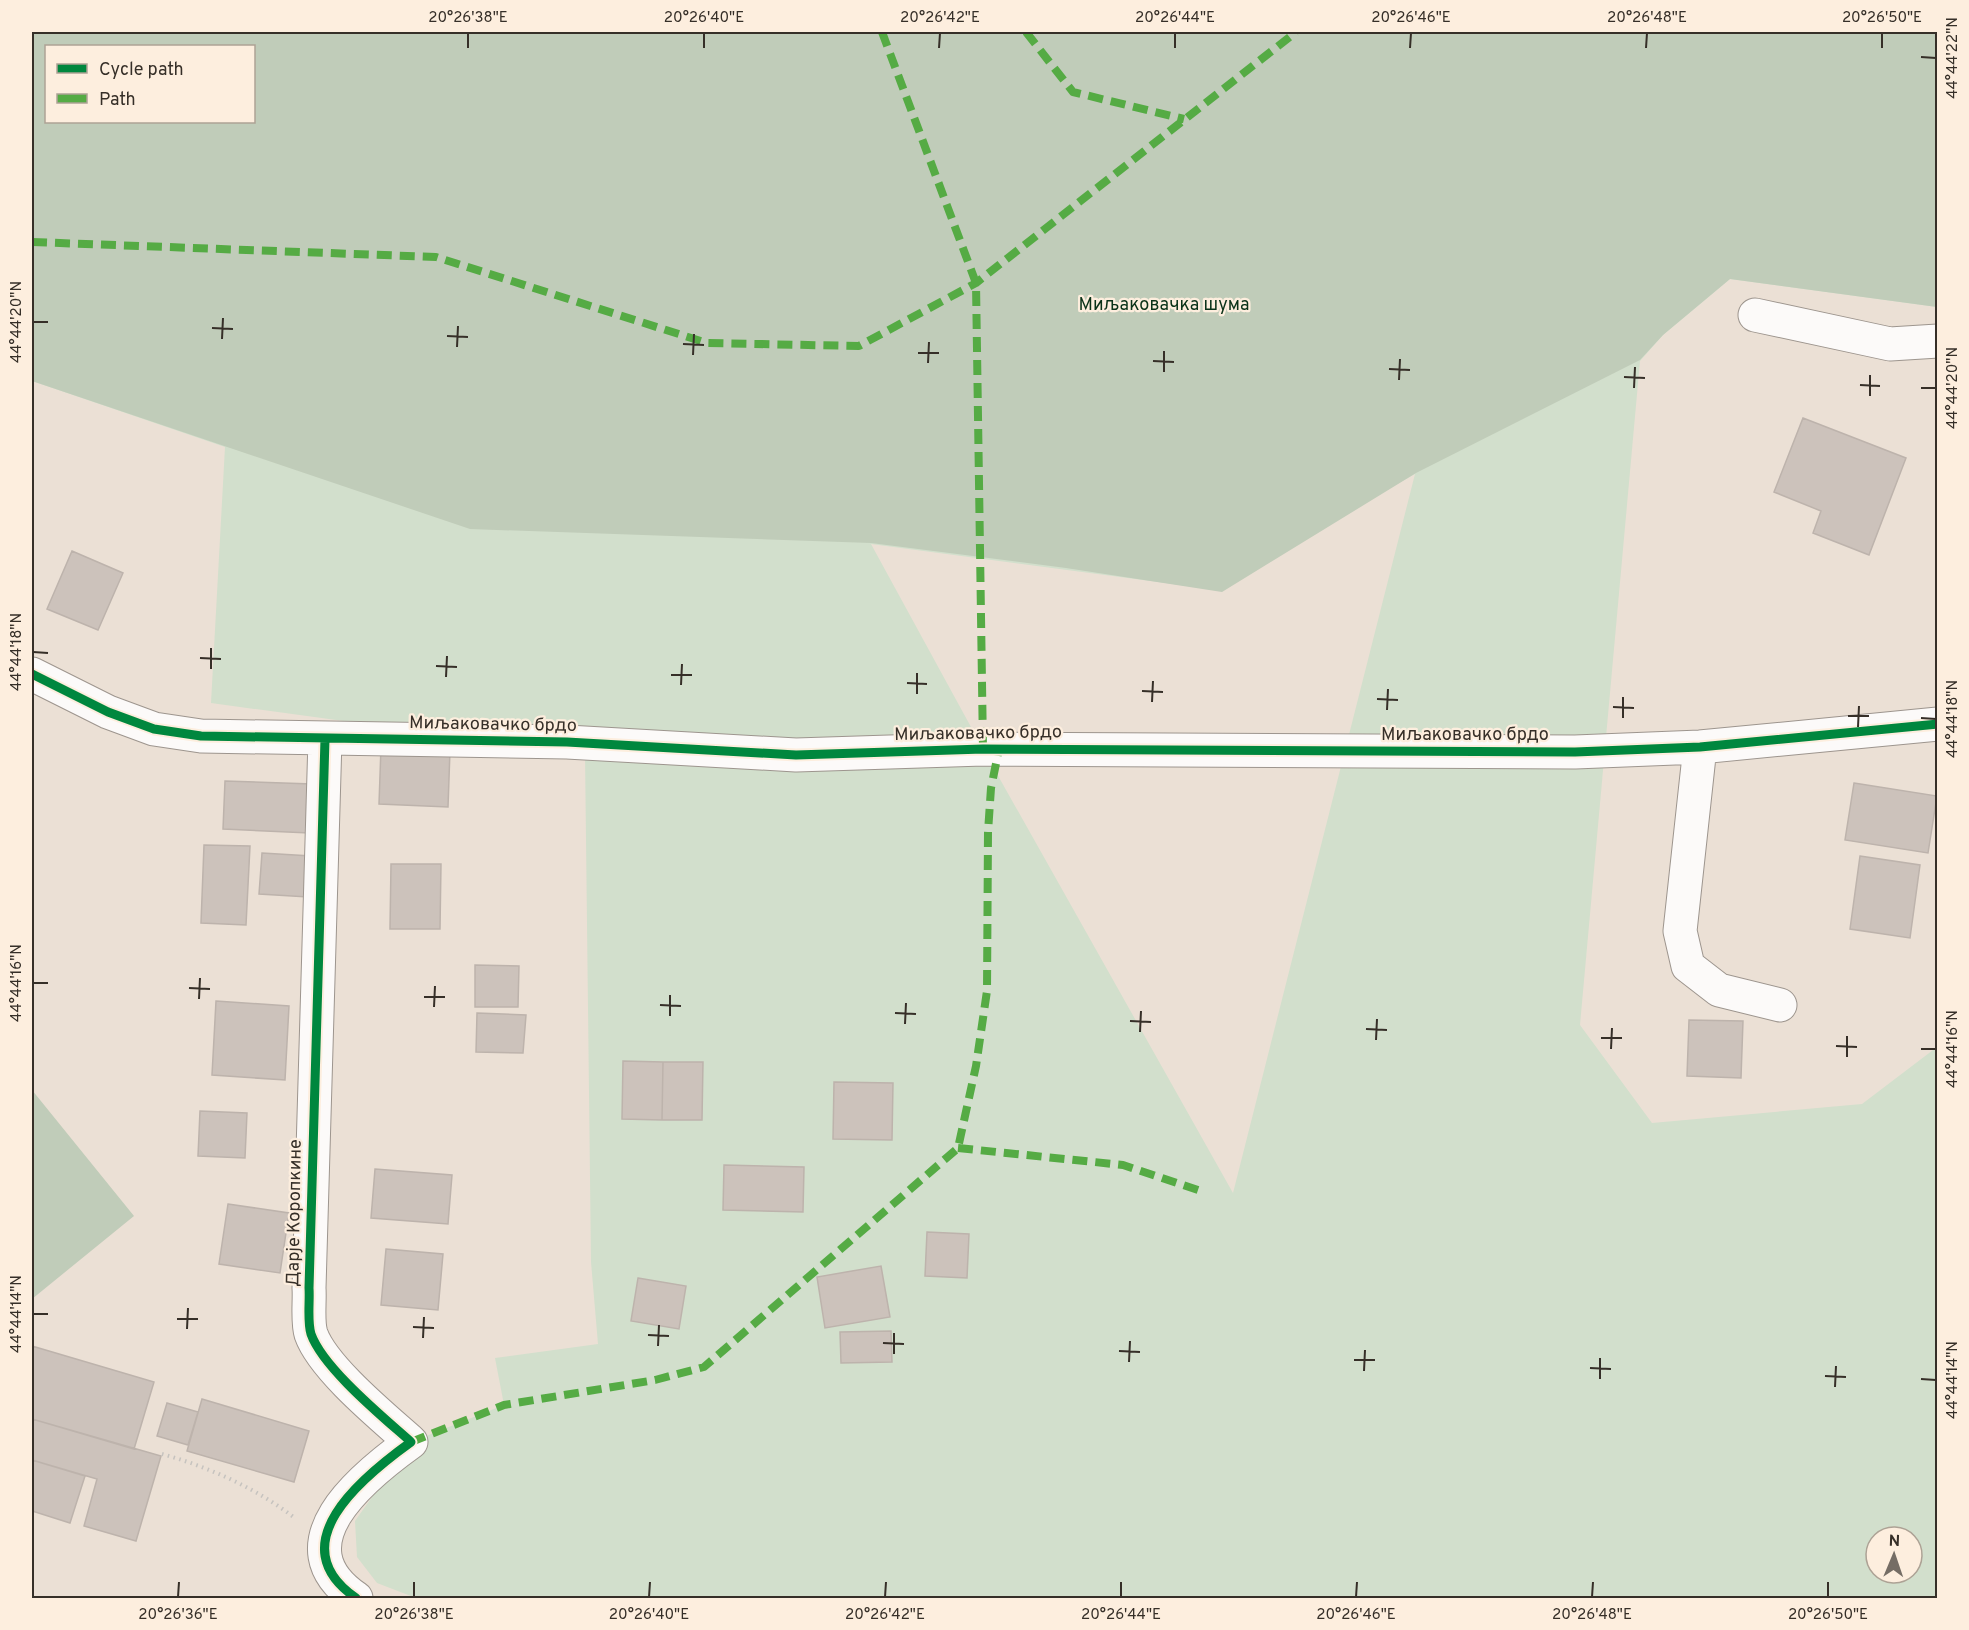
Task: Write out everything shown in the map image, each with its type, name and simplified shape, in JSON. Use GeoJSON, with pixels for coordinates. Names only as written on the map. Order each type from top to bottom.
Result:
{"type":"FeatureCollection","features":[{"type":"Feature","properties":{"kind":"street"},"geometry":{"type":"LineString","coordinates":[[1755,315],[1890,344],[1938,341]]}},
{"type":"Feature","properties":{"kind":"street","name":"Миљаковачко брдо"},"geometry":{"type":"LineString","coordinates":[[32,674],[108,712],[154,729],[201,736],[325,740],[567,742],[796,755],[991,749],[1575,752],[1700,747],[1938,724]]}},
{"type":"Feature","properties":{"kind":"street","name":"Дарје Коропкине"},"geometry":{"type":"LineString","coordinates":[[325,740],[309,1288],[311,1333],[330,1364],[411,1442],[372,1470],[350,1494],[325,1534],[323,1555],[328,1572],[338,1586],[356,1599]]}},
{"type":"Feature","properties":{"kind":"street"},"geometry":{"type":"LineString","coordinates":[[1700,747],[1680,931],[1688,966],[1719,990],[1780,1005]]}},
{"type":"Feature","properties":{"kind":"path"},"geometry":{"type":"LineString","coordinates":[[162,1454],[189,1462],[270,1501],[325,1542]]}},
{"type":"Feature","properties":{"kind":"green space"},"geometry":{"type":"Polygon","coordinates":[[[32,32],[1937,32],[1937,307],[1730,279],[1663,335],[1640,361],[1580,1025],[1652,1123],[1862,1104],[1937,1047],[1937,1598],[416,1598],[377,1583],[357,1557],[355,1521],[411,1442],[504,1405],[495,1358],[598,1344],[591,1262],[585,754],[211,703],[225,447],[32,381],[32,32]],[[1415,474],[1211,589],[871,544],[983,749],[1233,1193],[1415,474]]]}},
{"type":"Feature","properties":{"kind":"green space","name":"Миљаковачка шума"},"geometry":{"type":"Polygon","coordinates":[[[32,32],[1937,32],[1937,307],[1730,279],[1663,335],[1640,360],[1416,473],[1222,592],[1066,568],[871,543],[470,529],[32,381],[32,32]]]}},
{"type":"Feature","properties":{"kind":"green space"},"geometry":{"type":"Polygon","coordinates":[[[32,1090],[134,1216],[32,1299],[32,1090]]]}},
{"type":"Feature","properties":{"kind":"building"},"geometry":{"type":"Polygon","coordinates":[[[1803,418],[1906,458],[1869,555],[1813,533],[1821,511],[1774,492],[1803,418]]]}},
{"type":"Feature","properties":{"kind":"building"},"geometry":{"type":"Polygon","coordinates":[[[72,551],[123,573],[98,630],[47,609],[72,551]]]}},
{"type":"Feature","properties":{"kind":"building"},"geometry":{"type":"Polygon","coordinates":[[[381,747],[450,750],[448,807],[379,804],[381,747]]]}},
{"type":"Feature","properties":{"kind":"building"},"geometry":{"type":"Polygon","coordinates":[[[225,781],[312,784],[309,833],[223,829],[225,781]]]}},
{"type":"Feature","properties":{"kind":"building"},"geometry":{"type":"Polygon","coordinates":[[[1854,783],[1937,796],[1928,853],[1845,840],[1854,783]]]}},
{"type":"Feature","properties":{"kind":"building"},"geometry":{"type":"Polygon","coordinates":[[[204,845],[250,846],[246,925],[201,923],[204,845]]]}},
{"type":"Feature","properties":{"kind":"building"},"geometry":{"type":"Polygon","coordinates":[[[262,853],[311,856],[308,897],[259,894],[262,853]]]}},
{"type":"Feature","properties":{"kind":"building"},"geometry":{"type":"Polygon","coordinates":[[[1860,856],[1920,865],[1910,938],[1850,929],[1860,856]]]}},
{"type":"Feature","properties":{"kind":"building"},"geometry":{"type":"Polygon","coordinates":[[[391,864],[441,864],[440,929],[390,929],[391,864]]]}},
{"type":"Feature","properties":{"kind":"building"},"geometry":{"type":"Polygon","coordinates":[[[475,965],[519,966],[518,1007],[475,1007],[475,965]]]}},
{"type":"Feature","properties":{"kind":"building"},"geometry":{"type":"Polygon","coordinates":[[[216,1001],[289,1006],[285,1080],[212,1075],[216,1001]]]}},
{"type":"Feature","properties":{"kind":"building"},"geometry":{"type":"Polygon","coordinates":[[[477,1013],[526,1015],[523,1053],[476,1052],[477,1013]]]}},
{"type":"Feature","properties":{"kind":"building"},"geometry":{"type":"Polygon","coordinates":[[[1689,1020],[1743,1021],[1741,1078],[1687,1076],[1689,1020]]]}},
{"type":"Feature","properties":{"kind":"building"},"geometry":{"type":"Polygon","coordinates":[[[623,1061],[663,1062],[662,1120],[622,1119],[623,1061]]]}},
{"type":"Feature","properties":{"kind":"building"},"geometry":{"type":"Polygon","coordinates":[[[663,1062],[703,1062],[702,1120],[662,1120],[663,1062]]]}},
{"type":"Feature","properties":{"kind":"building"},"geometry":{"type":"Polygon","coordinates":[[[834,1082],[893,1083],[892,1140],[833,1139],[834,1082]]]}},
{"type":"Feature","properties":{"kind":"building"},"geometry":{"type":"Polygon","coordinates":[[[200,1111],[247,1113],[245,1158],[198,1156],[200,1111]]]}},
{"type":"Feature","properties":{"kind":"building"},"geometry":{"type":"Polygon","coordinates":[[[724,1165],[804,1167],[803,1212],[723,1210],[724,1165]]]}},
{"type":"Feature","properties":{"kind":"building"},"geometry":{"type":"Polygon","coordinates":[[[375,1169],[452,1175],[448,1224],[371,1218],[375,1169]]]}},
{"type":"Feature","properties":{"kind":"building"},"geometry":{"type":"Polygon","coordinates":[[[228,1204],[289,1213],[280,1273],[219,1264],[228,1204]]]}},
{"type":"Feature","properties":{"kind":"building"},"geometry":{"type":"Polygon","coordinates":[[[927,1232],[969,1234],[967,1278],[925,1276],[927,1232]]]}},
{"type":"Feature","properties":{"kind":"building"},"geometry":{"type":"Polygon","coordinates":[[[386,1249],[443,1254],[438,1310],[381,1305],[386,1249]]]}},
{"type":"Feature","properties":{"kind":"building"},"geometry":{"type":"Polygon","coordinates":[[[881,1266],[890,1317],[825,1328],[817,1277],[881,1266]]]}},
{"type":"Feature","properties":{"kind":"building"},"geometry":{"type":"Polygon","coordinates":[[[638,1278],[686,1286],[679,1329],[631,1321],[638,1278]]]}},
{"type":"Feature","properties":{"kind":"building"},"geometry":{"type":"Polygon","coordinates":[[[891,1331],[892,1362],[841,1363],[840,1332],[891,1331]]]}},
{"type":"Feature","properties":{"kind":"building"},"geometry":{"type":"Polygon","coordinates":[[[32,1346],[154,1382],[134,1449],[32,1419],[32,1346]]]}},
{"type":"Feature","properties":{"kind":"building"},"geometry":{"type":"Polygon","coordinates":[[[202,1399],[309,1431],[294,1482],[187,1451],[202,1399]]]}},
{"type":"Feature","properties":{"kind":"building"},"geometry":{"type":"Polygon","coordinates":[[[167,1403],[198,1412],[188,1445],[157,1436],[167,1403]]]}},
{"type":"Feature","properties":{"kind":"building"},"geometry":{"type":"Polygon","coordinates":[[[32,1419],[161,1456],[136,1541],[84,1526],[97,1479],[32,1460],[32,1419]]]}},
{"type":"Feature","properties":{"kind":"building"},"geometry":{"type":"Polygon","coordinates":[[[32,1460],[85,1476],[70,1523],[32,1511],[32,1460]]]}},
{"type":"Feature","properties":{"kind":"marked path"},"geometry":{"type":"LineString","coordinates":[[882,32],[976,283],[983,749]]}},
{"type":"Feature","properties":{"kind":"marked path"},"geometry":{"type":"LineString","coordinates":[[1026,32],[1073,92],[1184,119]]}},
{"type":"Feature","properties":{"kind":"marked path"},"geometry":{"type":"LineString","coordinates":[[32,242],[436,257],[707,343],[859,346],[976,283],[1296,32]]}},
{"type":"Feature","properties":{"kind":"marked path"},"geometry":{"type":"LineString","coordinates":[[411,1442],[504,1405],[655,1380],[704,1367],[958,1148],[976,1066],[987,991],[988,832],[991,788],[999,749]]}},
{"type":"Feature","properties":{"kind":"marked path"},"geometry":{"type":"LineString","coordinates":[[958,1148],[1123,1165],[1198,1190]]}},
{"type":"Feature","properties":{"kind":"cycle path"},"geometry":{"type":"LineString","coordinates":[[32,674],[108,712],[154,729],[201,736],[567,742],[796,755],[983,749],[1575,752],[1700,747],[1938,724]]}},
{"type":"Feature","properties":{"kind":"cycle path"},"geometry":{"type":"LineString","coordinates":[[325,739],[309,1288],[310,1329],[318,1347],[341,1377],[411,1442],[370,1474],[351,1493],[336,1514],[326,1535],[325,1556],[334,1578],[356,1598]]}}]}
